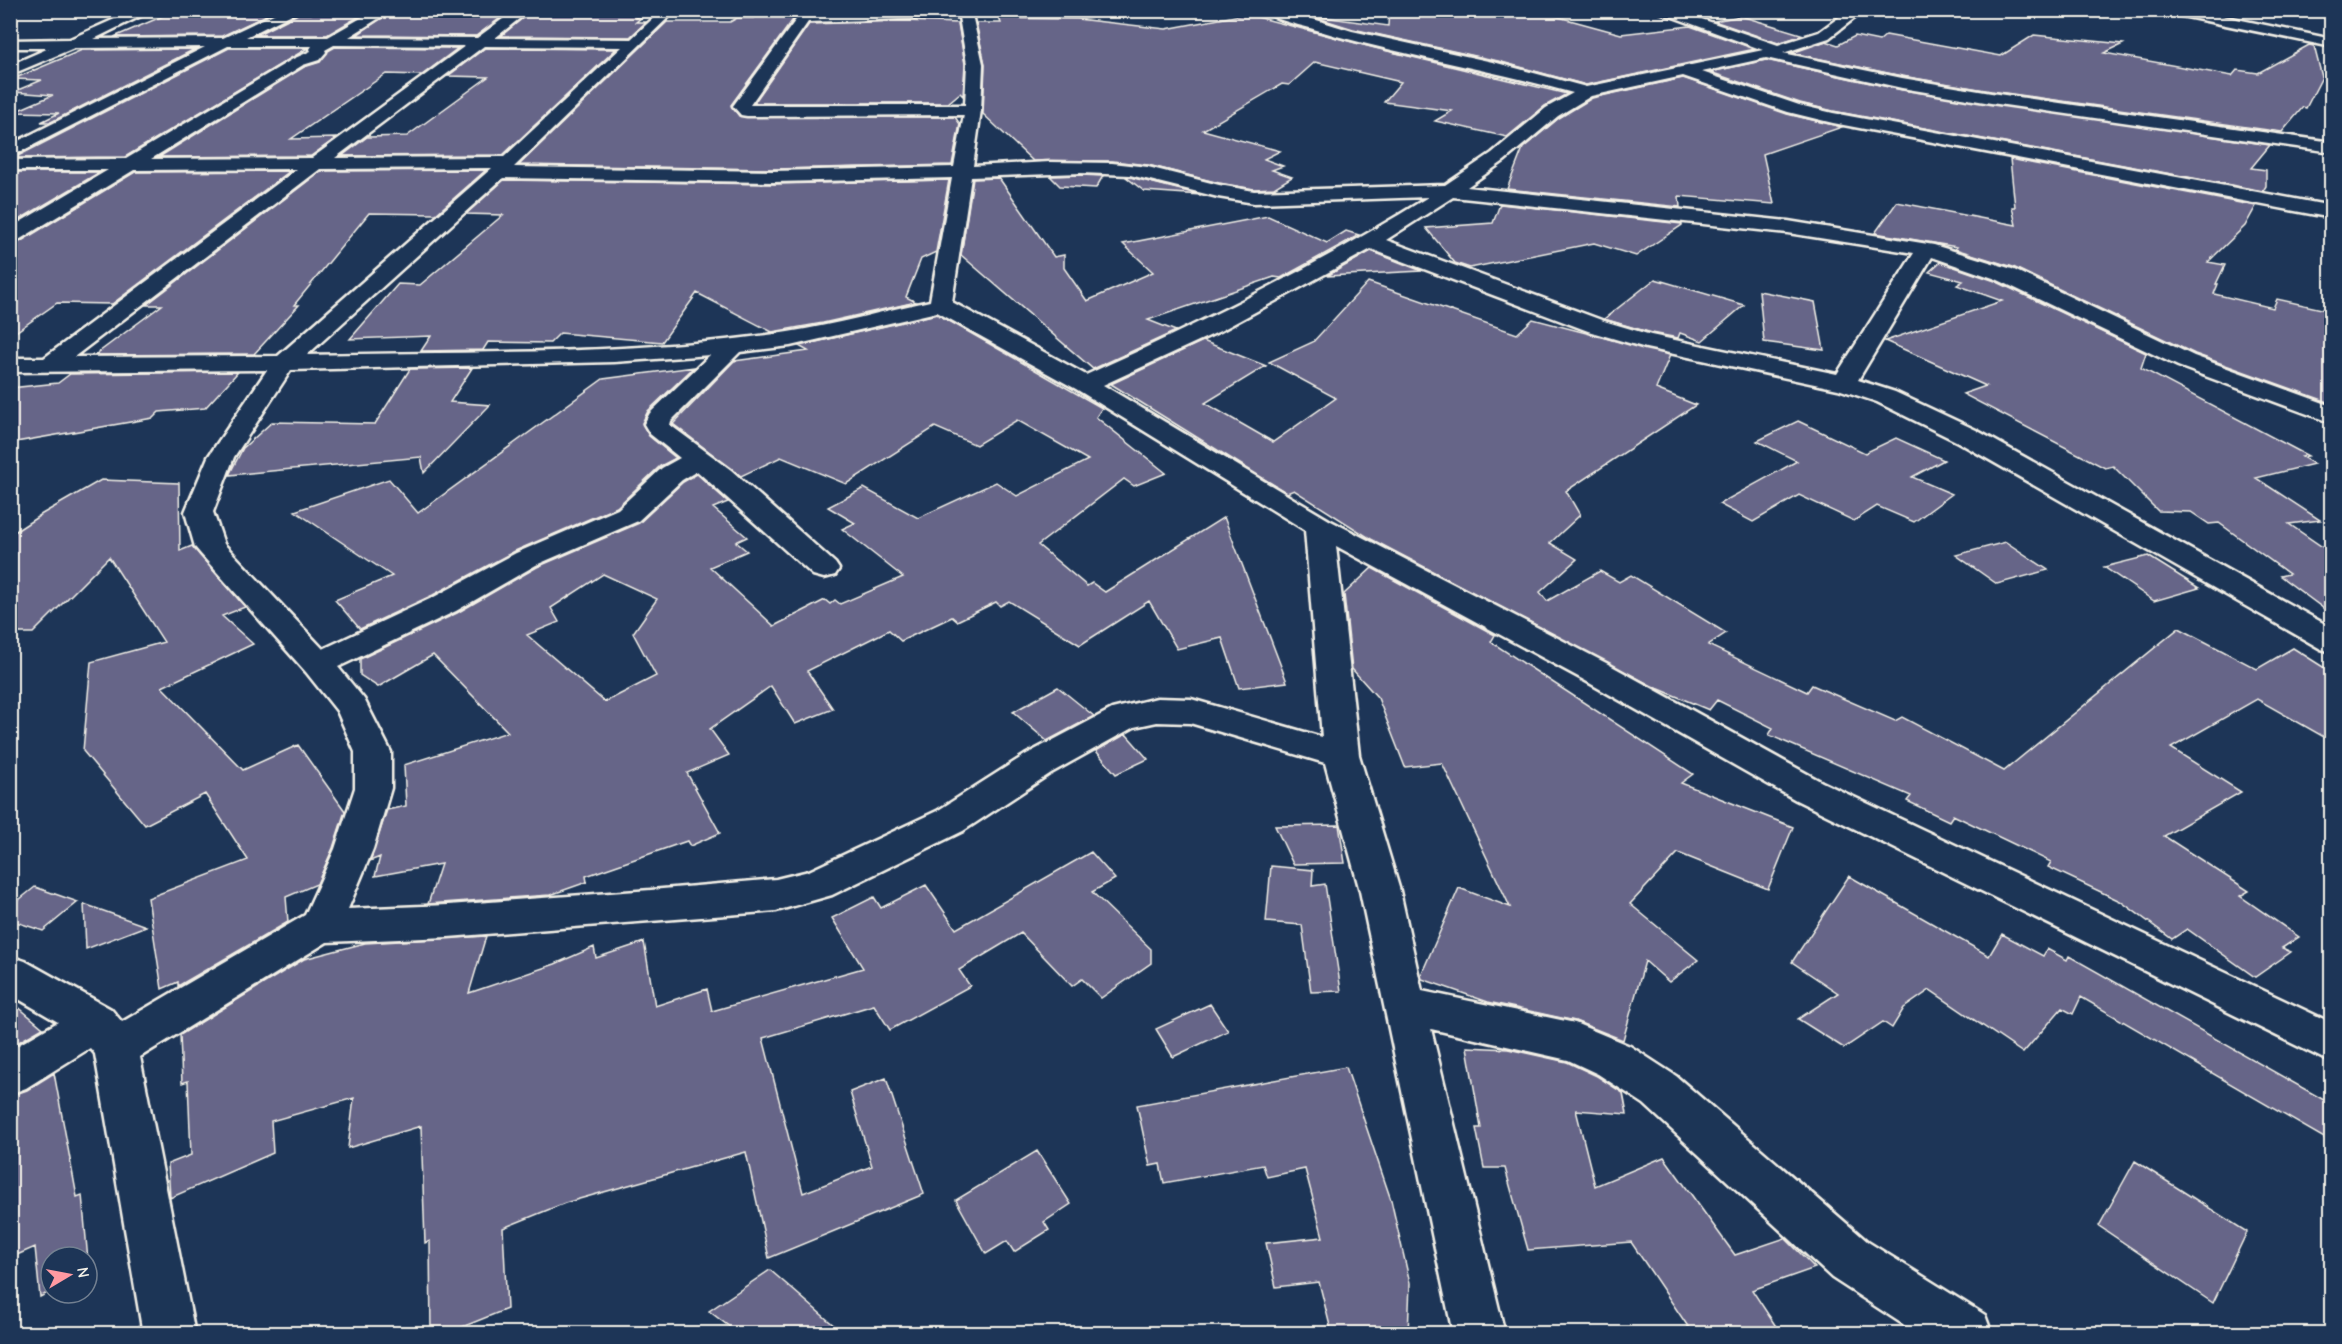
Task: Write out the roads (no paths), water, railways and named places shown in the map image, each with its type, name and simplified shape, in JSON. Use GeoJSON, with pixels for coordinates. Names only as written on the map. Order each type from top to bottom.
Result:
{"type":"FeatureCollection","features":[{"type":"Feature","properties":{"kind":"street"},"geometry":{"type":"LineString","coordinates":[[10,71],[147,10]]}},
{"type":"Feature","properties":{"kind":"street"},"geometry":{"type":"LineString","coordinates":[[10,152],[225,42],[294,10]]}},
{"type":"Feature","properties":{"kind":"street"},"geometry":{"type":"LineString","coordinates":[[10,237],[298,62],[314,57],[320,52],[317,49],[386,10]]}},
{"type":"Feature","properties":{"kind":"street"},"geometry":{"type":"LineString","coordinates":[[49,365],[316,163],[524,10]]}},
{"type":"Feature","properties":{"kind":"street"},"geometry":{"type":"LineString","coordinates":[[320,926],[354,849],[373,788],[373,752],[352,707],[318,664],[210,547],[199,512],[221,457],[284,363],[503,167],[670,10]]}},
{"type":"Feature","properties":{"kind":"street"},"geometry":{"type":"LineString","coordinates":[[1270,10],[1314,27],[1377,43],[1482,64],[1586,92]]}},
{"type":"Feature","properties":{"kind":"street"},"geometry":{"type":"LineString","coordinates":[[1660,10],[1772,52],[1902,83],[2331,147]]}},
{"type":"Feature","properties":{"kind":"street"},"geometry":{"type":"LineString","coordinates":[[1085,384],[1212,326],[1370,241],[1450,191],[1498,157],[1552,112],[1586,92],[1772,52],[1824,35],[1859,10]]}},
{"type":"Feature","properties":{"kind":"street"},"geometry":{"type":"LineString","coordinates":[[2172,10],[2331,43]]}},
{"type":"Feature","properties":{"kind":"street"},"geometry":{"type":"LineString","coordinates":[[940,305],[973,110],[975,64],[964,12],[807,14],[741,106],[747,111],[973,110]]}},
{"type":"Feature","properties":{"kind":"street"},"geometry":{"type":"LineString","coordinates":[[10,44],[331,41],[635,43]]}},
{"type":"Feature","properties":{"kind":"street"},"geometry":{"type":"LineString","coordinates":[[1683,71],[1794,109],[1833,118],[2331,212]]}},
{"type":"Feature","properties":{"kind":"street"},"geometry":{"type":"LineString","coordinates":[[10,165],[316,163],[797,176],[963,173],[1060,167],[1114,168],[1152,174],[1227,194],[1254,197],[1450,191],[1788,227],[1928,249],[2004,274],[2186,361],[2331,415]]}},
{"type":"Feature","properties":{"kind":"street"},"geometry":{"type":"LineString","coordinates":[[1370,241],[1596,326],[1646,341],[1844,382],[1886,397],[1966,436],[2331,642]]}},
{"type":"Feature","properties":{"kind":"street"},"geometry":{"type":"LineString","coordinates":[[1844,382],[1928,249]]}},
{"type":"Feature","properties":{"kind":"street"},"geometry":{"type":"LineString","coordinates":[[10,365],[284,363],[614,355],[733,346],[825,332],[940,305],[1085,384],[1319,526],[1596,672],[1809,791],[2331,1044]]}},
{"type":"Feature","properties":{"kind":"street"},"geometry":{"type":"LineString","coordinates":[[733,346],[659,418],[657,424],[659,429],[748,499],[824,569]]}},
{"type":"Feature","properties":{"kind":"street"},"geometry":{"type":"LineString","coordinates":[[318,664],[445,604],[526,559],[628,515],[672,474],[698,459]]}},
{"type":"Feature","properties":{"kind":"street"},"geometry":{"type":"LineString","coordinates":[[1319,526],[1341,755],[1380,891],[1479,1334]]}},
{"type":"Feature","properties":{"kind":"street"},"geometry":{"type":"LineString","coordinates":[[10,1074],[106,1035],[320,926],[448,921],[662,905],[776,895],[818,884],[950,821],[1038,764],[1124,717],[1157,710],[1191,711],[1341,755]]}},
{"type":"Feature","properties":{"kind":"street"},"geometry":{"type":"LineString","coordinates":[[10,973],[106,1035],[169,1334]]}},
{"type":"Feature","properties":{"kind":"street"},"geometry":{"type":"LineString","coordinates":[[1404,1005],[1575,1042],[1614,1060],[1660,1090],[1850,1260],[1966,1334]]}}]}
